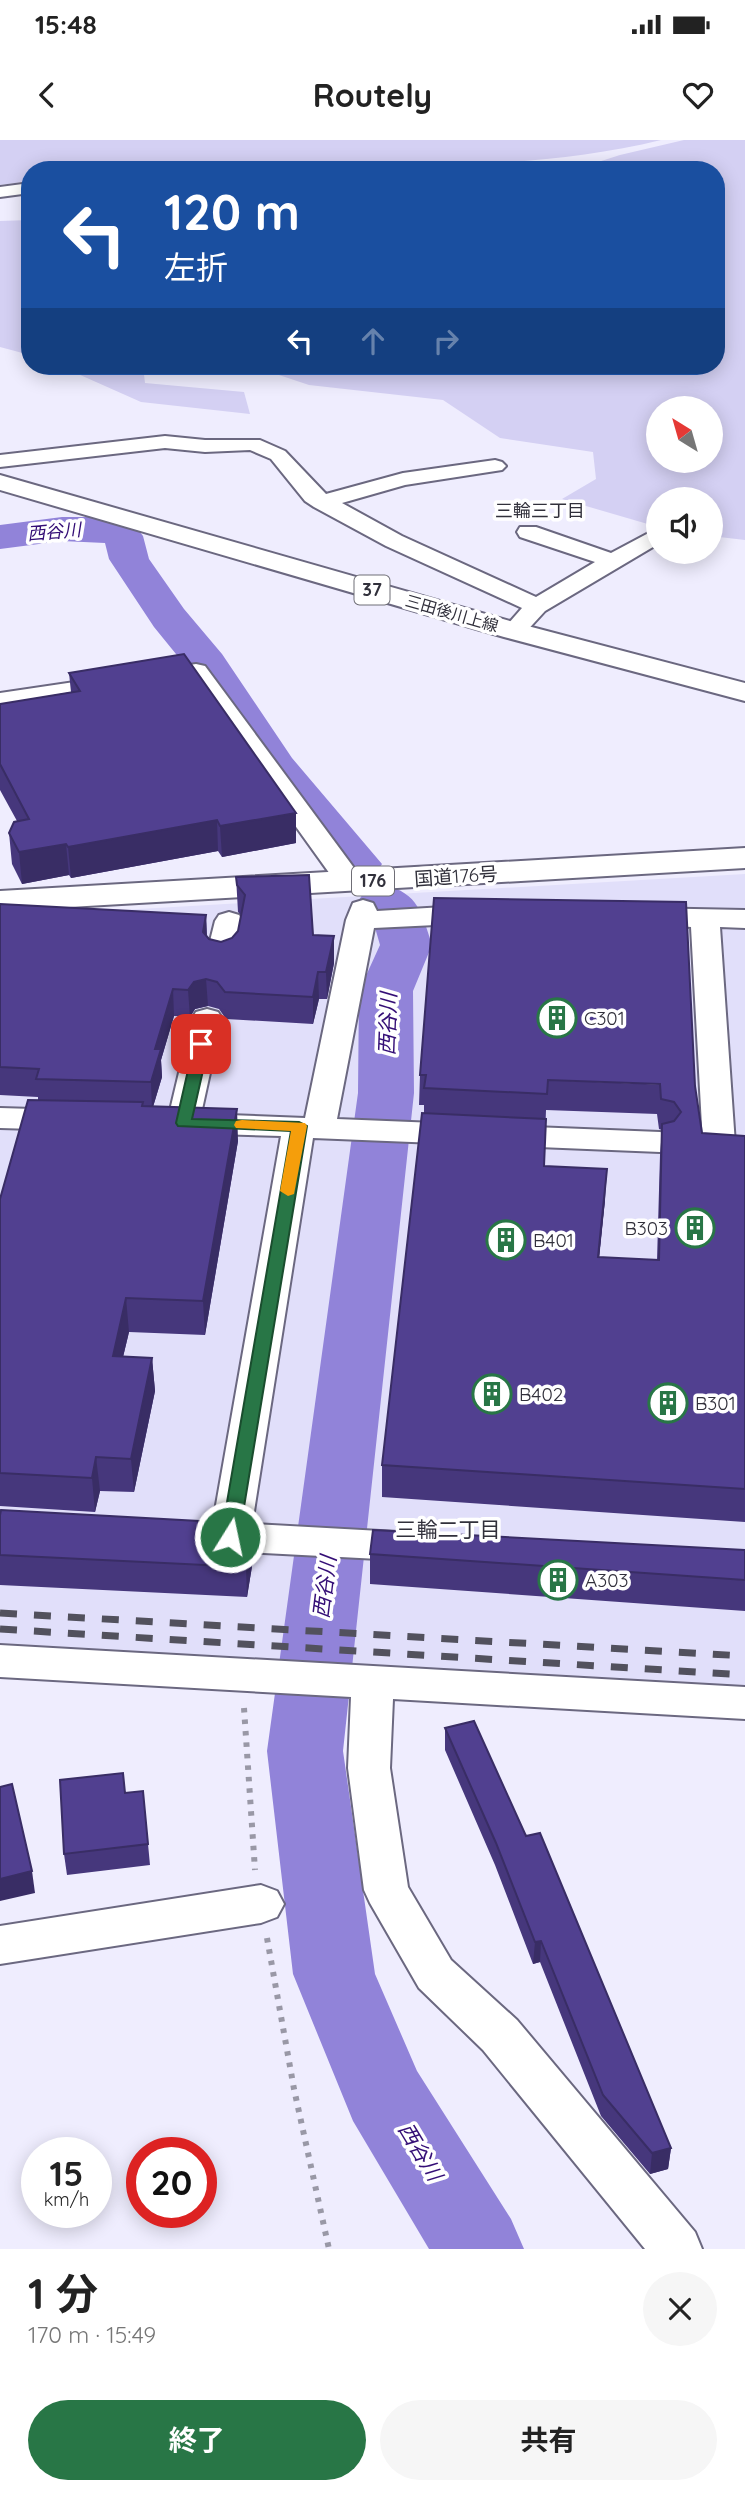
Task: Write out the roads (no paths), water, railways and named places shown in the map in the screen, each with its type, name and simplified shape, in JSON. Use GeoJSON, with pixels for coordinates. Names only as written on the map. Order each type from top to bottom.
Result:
{"type":"FeatureCollection","features":[{"type":"Feature","properties":{"kind":"main road","name":"三田後川上線"},"geometry":{"type":"LineString","coordinates":[[0,482],[514,631],[745,692]]}},
{"type":"Feature","properties":{"kind":"main road","name":"国道176号"},"geometry":{"type":"LineString","coordinates":[[0,901],[362,907],[745,858]]}},
{"type":"Feature","properties":{"kind":"street"},"geometry":{"type":"LineString","coordinates":[[0,191],[21,189]]}},
{"type":"Feature","properties":{"kind":"street"},"geometry":{"type":"LineString","coordinates":[[0,461],[165,442],[205,446],[253,444],[278,454],[313,496],[322,502],[394,541],[537,606]]}},
{"type":"Feature","properties":{"kind":"street"},"geometry":{"type":"LineString","coordinates":[[322,502],[403,479],[495,466]]}},
{"type":"Feature","properties":{"kind":"street"},"geometry":{"type":"LineString","coordinates":[[528,532],[613,562]]}},
{"type":"Feature","properties":{"kind":"street"},"geometry":{"type":"LineString","coordinates":[[514,631],[537,606],[646,542]]}},
{"type":"Feature","properties":{"kind":"street"},"geometry":{"type":"LineString","coordinates":[[0,701],[196,671],[362,907],[414,917],[505,915]]}},
{"type":"Feature","properties":{"kind":"street"},"geometry":{"type":"LineString","coordinates":[[230,1537],[319,1127],[362,907]]}},
{"type":"Feature","properties":{"kind":"street"},"geometry":{"type":"LineString","coordinates":[[612,916],[745,919]]}},
{"type":"Feature","properties":{"kind":"street"},"geometry":{"type":"LineString","coordinates":[[705,918],[720,1144]]}},
{"type":"Feature","properties":{"kind":"street"},"geometry":{"type":"LineString","coordinates":[[221,957],[229,921]]}},
{"type":"Feature","properties":{"kind":"street"},"geometry":{"type":"LineString","coordinates":[[207,1018],[170,1123],[660,1142]]}},
{"type":"Feature","properties":{"kind":"street"},"geometry":{"type":"LineString","coordinates":[[0,1118],[92,1121]]}},
{"type":"Feature","properties":{"kind":"street"},"geometry":{"type":"LineString","coordinates":[[176,1534],[448,1548]]}},
{"type":"Feature","properties":{"kind":"street"},"geometry":{"type":"LineString","coordinates":[[0,1661],[745,1703]]}},
{"type":"Feature","properties":{"kind":"street"},"geometry":{"type":"LineString","coordinates":[[373,1681],[369,1768],[386,1890],[435,1974],[500,2035],[677,2249]]}},
{"type":"Feature","properties":{"kind":"street"},"geometry":{"type":"LineString","coordinates":[[0,1945],[261,1904]]}},
{"type":"Feature","properties":{"kind":"water"},"geometry":{"type":"Polygon","coordinates":[[[402,2086],[478,2221],[500,2249],[451,2249],[353,2103],[402,2086]]]}},
{"type":"Feature","properties":{"kind":"waterway","name":"西谷川"},"geometry":{"type":"LineString","coordinates":[[0,537],[78,529],[94,529],[123,536],[129,559],[169,618],[207,663],[275,767],[357,864]]}},
{"type":"Feature","properties":{"kind":"waterway","name":"西谷川"},"geometry":{"type":"LineString","coordinates":[[384,900],[396,913],[406,945],[386,991],[386,1093],[305,1751],[334,1974],[384,2094],[479,2249]]}},
{"type":"Feature","properties":{"kind":"railway"},"geometry":{"type":"LineString","coordinates":[[0,1613],[745,1656]]}},
{"type":"Feature","properties":{"kind":"railway"},"geometry":{"type":"LineString","coordinates":[[0,1629],[745,1675]]}},
{"type":"Feature","properties":{"kind":"place","name":"C301"},"geometry":{"type":"Point","coordinates":[557,1018]}},
{"type":"Feature","properties":{"kind":"place","name":"B303"},"geometry":{"type":"Point","coordinates":[695,1228]}},
{"type":"Feature","properties":{"kind":"place","name":"B401"},"geometry":{"type":"Point","coordinates":[506,1240]}},
{"type":"Feature","properties":{"kind":"place","name":"B402"},"geometry":{"type":"Point","coordinates":[492,1394]}},
{"type":"Feature","properties":{"kind":"place","name":"B301"},"geometry":{"type":"Point","coordinates":[668,1403]}},
{"type":"Feature","properties":{"kind":"place","name":"A303"},"geometry":{"type":"Point","coordinates":[558,1580]}},
{"type":"Feature","properties":{"kind":"district","name":"三輪三丁目"},"geometry":{"type":"Point","coordinates":[540,511]}},
{"type":"Feature","properties":{"kind":"district","name":"三輪二丁目"},"geometry":{"type":"Point","coordinates":[448,1530]}}]}
